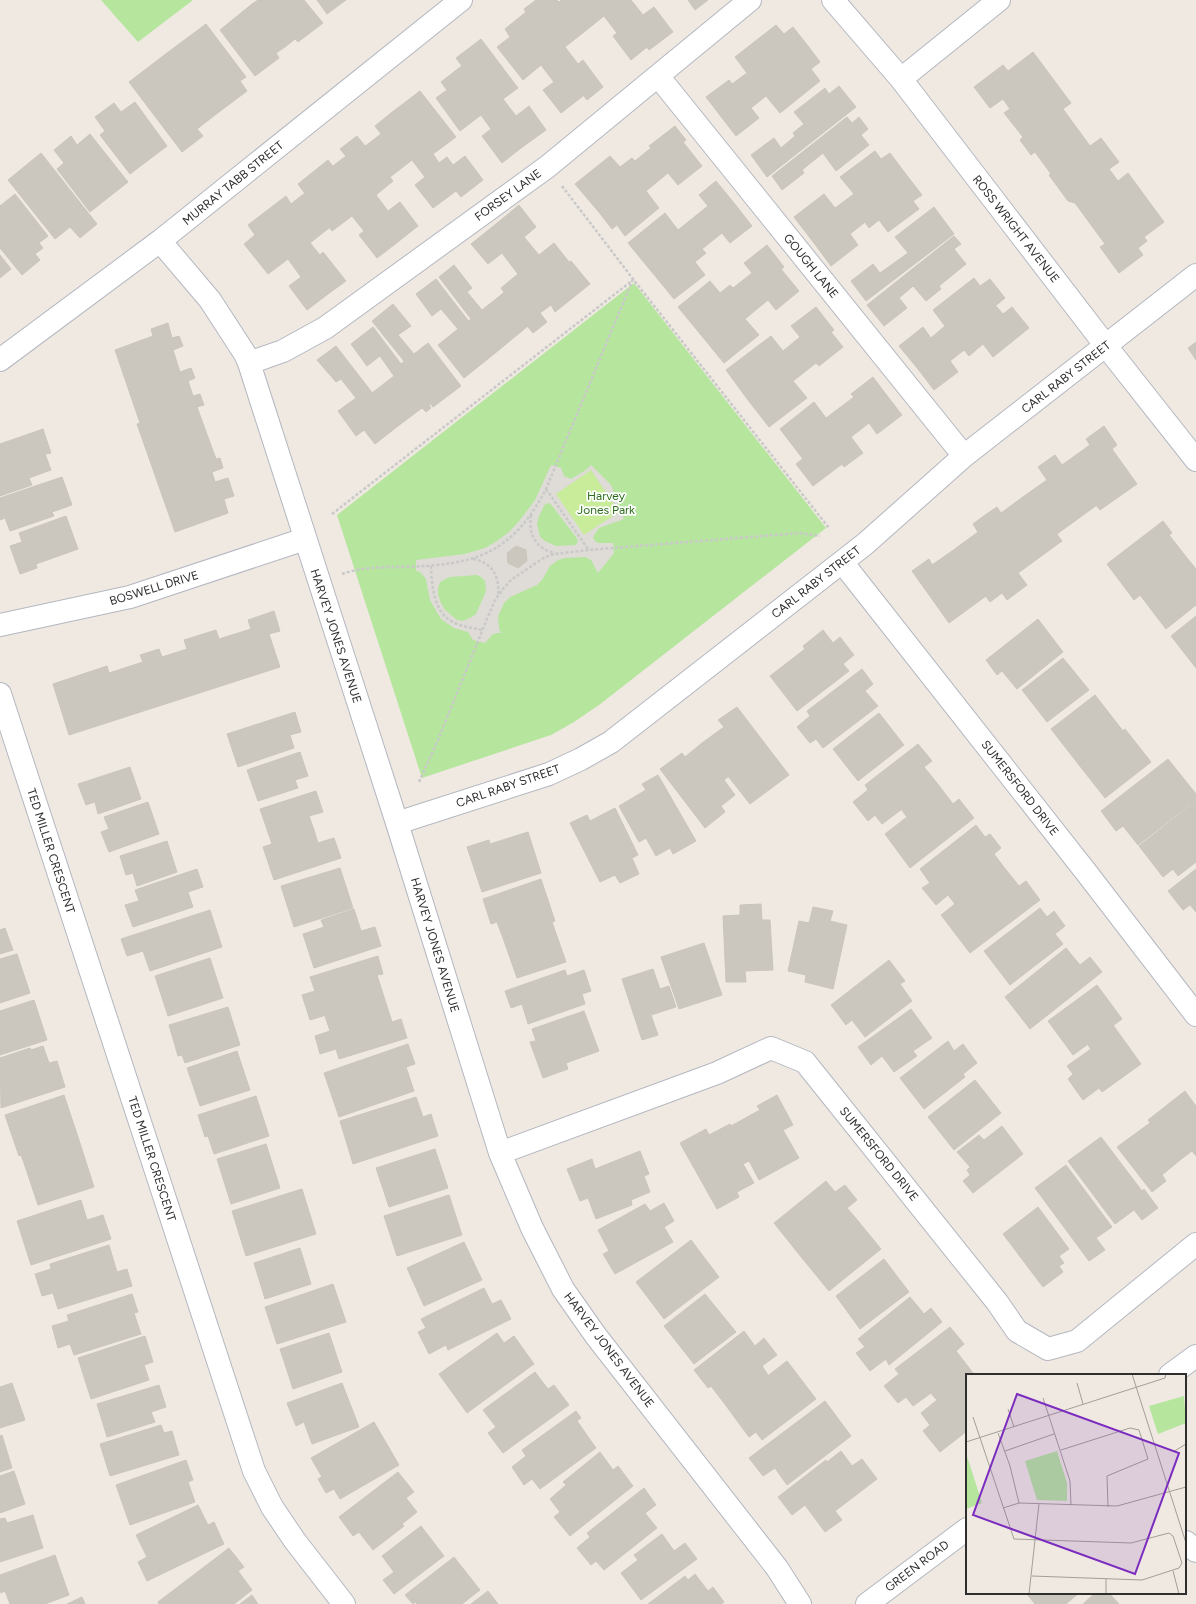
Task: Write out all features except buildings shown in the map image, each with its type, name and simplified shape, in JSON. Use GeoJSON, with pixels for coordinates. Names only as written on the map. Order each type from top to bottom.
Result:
{"type":"FeatureCollection","features":[{"type":"Feature","properties":{"kind":"street","name":"MURRAY TABB STREET"},"geometry":{"type":"LineString","coordinates":[[0,360],[160,241],[461,0]]}},
{"type":"Feature","properties":{"kind":"street","name":"FORSEY LANE"},"geometry":{"type":"LineString","coordinates":[[248,363],[283,351],[325,328],[547,167],[750,0]]}},
{"type":"Feature","properties":{"kind":"street","name":"ROSS WRIGHT AVENUE"},"geometry":{"type":"LineString","coordinates":[[832,0],[900,79],[1196,460]]}},
{"type":"Feature","properties":{"kind":"street"},"geometry":{"type":"LineString","coordinates":[[900,79],[1000,0]]}},
{"type":"Feature","properties":{"kind":"street","name":"GOUGH LANE"},"geometry":{"type":"LineString","coordinates":[[658,76],[964,456]]}},
{"type":"Feature","properties":{"kind":"street","name":"HARVEY JONES AVENUE"},"geometry":{"type":"LineString","coordinates":[[160,241],[210,300],[245,354],[397,823],[500,1153],[532,1228],[563,1289],[596,1336],[777,1568],[800,1604]]}},
{"type":"Feature","properties":{"kind":"street","name":"CARL RABY STREET"},"geometry":{"type":"LineString","coordinates":[[397,823],[549,774],[581,759],[611,742],[865,544],[964,456],[1196,275]]}},
{"type":"Feature","properties":{"kind":"street","name":"BOSWELL DRIVE"},"geometry":{"type":"LineString","coordinates":[[0,625],[130,597],[305,539]]}},
{"type":"Feature","properties":{"kind":"street","name":"SUMERSFORD DRIVE"},"geometry":{"type":"LineString","coordinates":[[842,562],[1086,872],[1196,1015]]}},
{"type":"Feature","properties":{"kind":"street","name":"TED MILLER CRESCENT"},"geometry":{"type":"LineString","coordinates":[[0,694],[254,1471],[272,1508],[295,1541],[344,1604]]}},
{"type":"Feature","properties":{"kind":"street","name":"SUMERSFORD DRIVE"},"geometry":{"type":"LineString","coordinates":[[500,1153],[717,1073],[771,1048],[805,1062],[997,1302],[1017,1331],[1048,1349],[1077,1341],[1196,1244]]}},
{"type":"Feature","properties":{"kind":"street"},"geometry":{"type":"LineString","coordinates":[[1171,1374],[1196,1356]]}},
{"type":"Feature","properties":{"kind":"street","name":"GREEN ROAD"},"geometry":{"type":"LineString","coordinates":[[867,1604],[966,1530]]}},
{"type":"Feature","properties":{"kind":"path"},"geometry":{"type":"LineString","coordinates":[[547,167],[829,528]]}},
{"type":"Feature","properties":{"kind":"path"},"geometry":{"type":"LineString","coordinates":[[319,582],[350,571],[454,564],[490,552],[516,532],[531,514],[546,489],[633,279]]}},
{"type":"Feature","properties":{"kind":"path"},"geometry":{"type":"LineString","coordinates":[[332,514],[633,279]]}},
{"type":"Feature","properties":{"kind":"path"},"geometry":{"type":"LineString","coordinates":[[546,489],[588,550]]}},
{"type":"Feature","properties":{"kind":"path"},"geometry":{"type":"LineString","coordinates":[[531,514],[530,531],[538,546],[555,554]]}},
{"type":"Feature","properties":{"kind":"path"},"geometry":{"type":"LineString","coordinates":[[419,782],[498,597],[511,580],[541,559],[555,554],[588,550],[800,533],[820,536]]}},
{"type":"Feature","properties":{"kind":"path"},"geometry":{"type":"LineString","coordinates":[[472,559],[480,560],[494,572],[499,585],[498,597]]}},
{"type":"Feature","properties":{"kind":"path"},"geometry":{"type":"LineString","coordinates":[[431,566],[433,594],[444,615],[452,622],[483,630]]}},
{"type":"Feature","properties":{"kind":"green space"},"geometry":{"type":"Polygon","coordinates":[[[101,0],[193,0],[138,42],[101,0]]]}},
{"type":"Feature","properties":{"kind":"green space","name":"Harvey Jones Park"},"geometry":{"type":"Polygon","coordinates":[[[634,283],[826,528],[599,705],[574,722],[551,735],[422,778],[337,515],[634,283]]]}},
{"type":"Feature","properties":{"kind":"green space"},"geometry":{"type":"Polygon","coordinates":[[[591,470],[619,512],[584,535],[556,494],[591,470]]]}},
{"type":"Feature","properties":{"kind":"shaded area"},"geometry":{"type":"Polygon","coordinates":[[[551,465],[561,468],[564,476],[571,479],[586,470],[591,465],[611,485],[624,519],[599,528],[593,538],[599,543],[613,543],[614,553],[598,573],[591,560],[585,557],[565,558],[558,560],[550,566],[542,580],[537,585],[510,597],[504,603],[498,616],[501,633],[492,635],[485,643],[473,640],[468,632],[454,628],[441,619],[430,600],[426,579],[420,572],[416,571],[416,560],[465,554],[485,548],[509,532],[535,500],[551,465]],[[591,470],[556,494],[584,535],[619,512],[591,470]],[[550,503],[545,504],[537,524],[540,537],[556,546],[576,545],[578,541],[576,537],[550,503]],[[477,575],[449,577],[440,582],[438,595],[445,610],[457,620],[463,621],[476,614],[486,591],[485,581],[477,575]]]}}]}
